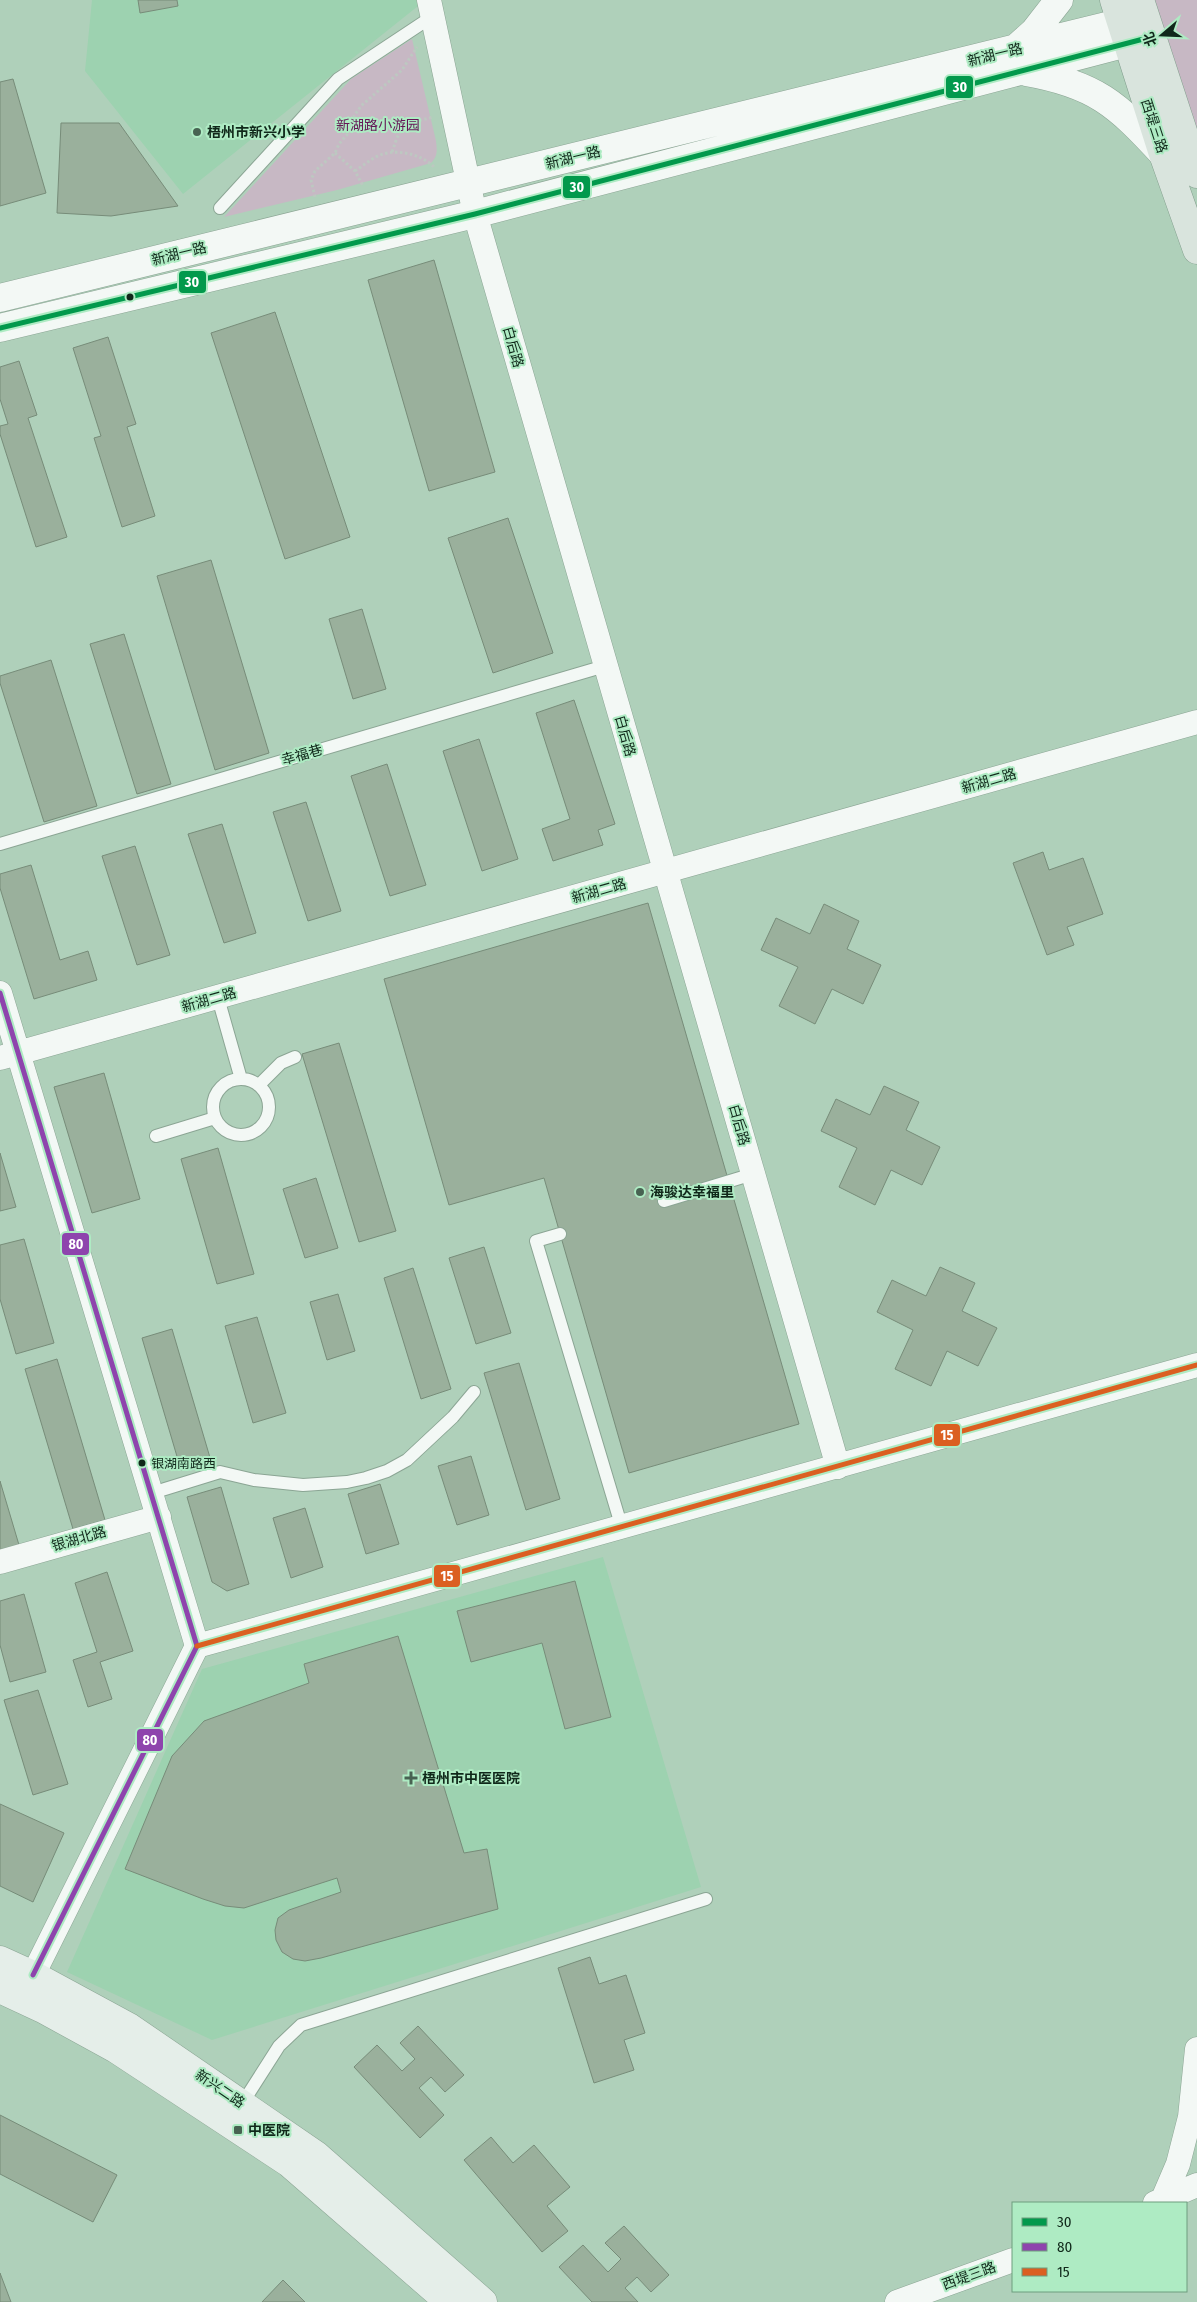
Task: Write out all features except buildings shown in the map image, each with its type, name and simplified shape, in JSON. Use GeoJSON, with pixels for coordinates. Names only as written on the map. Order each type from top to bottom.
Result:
{"type":"FeatureCollection","features":[{"type":"Feature","properties":{"kind":"main road","name":"西堤三路"},"geometry":{"type":"LineString","coordinates":[[1133,20],[1163,154],[1197,250]]}},
{"type":"Feature","properties":{"kind":"main road","name":"西堤三路"},"geometry":{"type":"LineString","coordinates":[[1133,20],[1197,174]]}},
{"type":"Feature","properties":{"kind":"main road","name":"新兴二路"},"geometry":{"type":"LineString","coordinates":[[0,1960],[33,1975],[129,2027],[316,2155],[483,2302]]}},
{"type":"Feature","properties":{"kind":"main road","name":"新兴二路"},"geometry":{"type":"LineString","coordinates":[[0,1989],[43,2009],[116,2049],[289,2163],[449,2302]]}},
{"type":"Feature","properties":{"kind":"main road"},"geometry":{"type":"LineString","coordinates":[[0,2004],[43,2009]]}},
{"type":"Feature","properties":{"kind":"street"},"geometry":{"type":"LineString","coordinates":[[1059,0],[1034,32],[1016,61],[1089,90],[1121,111],[1163,154]]}},
{"type":"Feature","properties":{"kind":"street","name":"白后路"},"geometry":{"type":"LineString","coordinates":[[427,13],[453,112],[460,186],[474,214],[838,1467]]}},
{"type":"Feature","properties":{"kind":"street","name":"新湖一路"},"geometry":{"type":"LineString","coordinates":[[0,328],[474,214],[1016,61],[1133,20]]}},
{"type":"Feature","properties":{"kind":"street","name":"新湖一路"},"geometry":{"type":"LineString","coordinates":[[0,298],[460,186],[1016,61]]}},
{"type":"Feature","properties":{"kind":"street","name":"新湖二路"},"geometry":{"type":"LineString","coordinates":[[9,1056],[666,873],[1197,722]]}},
{"type":"Feature","properties":{"kind":"street"},"geometry":{"type":"LineString","coordinates":[[0,993],[9,1056],[152,1494],[197,1646],[33,1975]]}},
{"type":"Feature","properties":{"kind":"street"},"geometry":{"type":"LineString","coordinates":[[197,1646],[1197,1365]]}},
{"type":"Feature","properties":{"kind":"street","name":"银湖北路"},"geometry":{"type":"LineString","coordinates":[[0,1562],[158,1517]]}},
{"type":"Feature","properties":{"kind":"street"},"geometry":{"type":"LineString","coordinates":[[1158,2201],[1178,2164],[1190,2117],[1197,2048]]}},
{"type":"Feature","properties":{"kind":"street"},"geometry":{"type":"LineString","coordinates":[[1158,2201],[1197,2185]]}},
{"type":"Feature","properties":{"kind":"street","name":"西堤三路"},"geometry":{"type":"LineString","coordinates":[[897,2302],[1012,2260]]}},
{"type":"Feature","properties":{"kind":"lane"},"geometry":{"type":"LineString","coordinates":[[220,208],[338,79],[427,13]]}},
{"type":"Feature","properties":{"kind":"lane","name":"幸福巷"},"geometry":{"type":"LineString","coordinates":[[0,844],[605,666]]}},
{"type":"Feature","properties":{"kind":"lane"},"geometry":{"type":"LineString","coordinates":[[218,998],[241,1079]]}},
{"type":"Feature","properties":{"kind":"lane"},"geometry":{"type":"LineString","coordinates":[[259,1085],[282,1063],[295,1056]]}},
{"type":"Feature","properties":{"kind":"lane"},"geometry":{"type":"LineString","coordinates":[[241,1079],[259,1085],[268,1101],[269,1110],[261,1127],[254,1133],[245,1136],[227,1132],[215,1118],[212,1109],[217,1091],[232,1080],[241,1079]]}},
{"type":"Feature","properties":{"kind":"lane"},"geometry":{"type":"LineString","coordinates":[[156,1136],[215,1118]]}},
{"type":"Feature","properties":{"kind":"lane"},"geometry":{"type":"LineString","coordinates":[[664,1201],[753,1174]]}},
{"type":"Feature","properties":{"kind":"lane"},"geometry":{"type":"LineString","coordinates":[[560,1234],[536,1241],[622,1528]]}},
{"type":"Feature","properties":{"kind":"lane"},"geometry":{"type":"LineString","coordinates":[[152,1494],[220,1472],[254,1480],[303,1485],[347,1482],[366,1478],[387,1471],[407,1460],[453,1416],[474,1392]]}},
{"type":"Feature","properties":{"kind":"lane"},"geometry":{"type":"LineString","coordinates":[[242,2104],[279,2046],[301,2025],[706,1899]]}},
{"type":"Feature","properties":{"kind":"path"},"geometry":{"type":"LineString","coordinates":[[320,220],[311,180],[315,171],[335,153],[339,144],[351,130],[354,116],[361,106],[390,82],[415,52],[427,13]]}},
{"type":"Feature","properties":{"kind":"path"},"geometry":{"type":"LineString","coordinates":[[392,152],[399,130],[404,126],[453,112]]}},
{"type":"Feature","properties":{"kind":"path"},"geometry":{"type":"LineString","coordinates":[[355,171],[381,154],[392,152],[424,158],[460,186]]}},
{"type":"Feature","properties":{"kind":"path"},"geometry":{"type":"LineString","coordinates":[[335,153],[355,171],[372,207]]}},
{"type":"Feature","properties":{"kind":"shaded area","name":"梧州市新兴小学"},"geometry":{"type":"Polygon","coordinates":[[[92,0],[416,0],[418,6],[183,194],[85,71],[92,0]]]}},
{"type":"Feature","properties":{"kind":"shaded area","name":"梧州市中医医院"},"geometry":{"type":"Polygon","coordinates":[[[603,1557],[701,1887],[212,2040],[67,1972],[202,1669],[603,1557]]]}},
{"type":"Feature","properties":{"kind":"green space"},"geometry":{"type":"Polygon","coordinates":[[[1140,0],[1197,0],[1197,174],[1140,0]]]}},
{"type":"Feature","properties":{"kind":"green space","name":"新湖路小游园"},"geometry":{"type":"Polygon","coordinates":[[[412,39],[436,141],[436,155],[431,163],[337,190],[224,217],[351,79],[412,39]]]}},
{"type":"Feature","properties":{"kind":"transit line","name":"30"},"geometry":{"type":"LineString","coordinates":[[0,328],[475,214],[1151,37]]}},
{"type":"Feature","properties":{"kind":"transit line","name":"80"},"geometry":{"type":"LineString","coordinates":[[0,993],[197,1646],[33,1975]]}},
{"type":"Feature","properties":{"kind":"transit line","name":"15"},"geometry":{"type":"LineString","coordinates":[[197,1646],[1197,1365]]}},
{"type":"Feature","properties":{"kind":"place","name":"梧州市新兴小学"},"geometry":{"type":"Point","coordinates":[197,132]}},
{"type":"Feature","properties":{"kind":"place","name":"海骏达幸福里"},"geometry":{"type":"Point","coordinates":[640,1192]}},
{"type":"Feature","properties":{"kind":"place","name":"银湖南路西"},"geometry":{"type":"Point","coordinates":[142,1463]}},
{"type":"Feature","properties":{"kind":"place","name":"梧州市中医医院"},"geometry":{"type":"Point","coordinates":[411,1778]}},
{"type":"Feature","properties":{"kind":"place","name":"中医院"},"geometry":{"type":"Point","coordinates":[238,2130]}}]}
